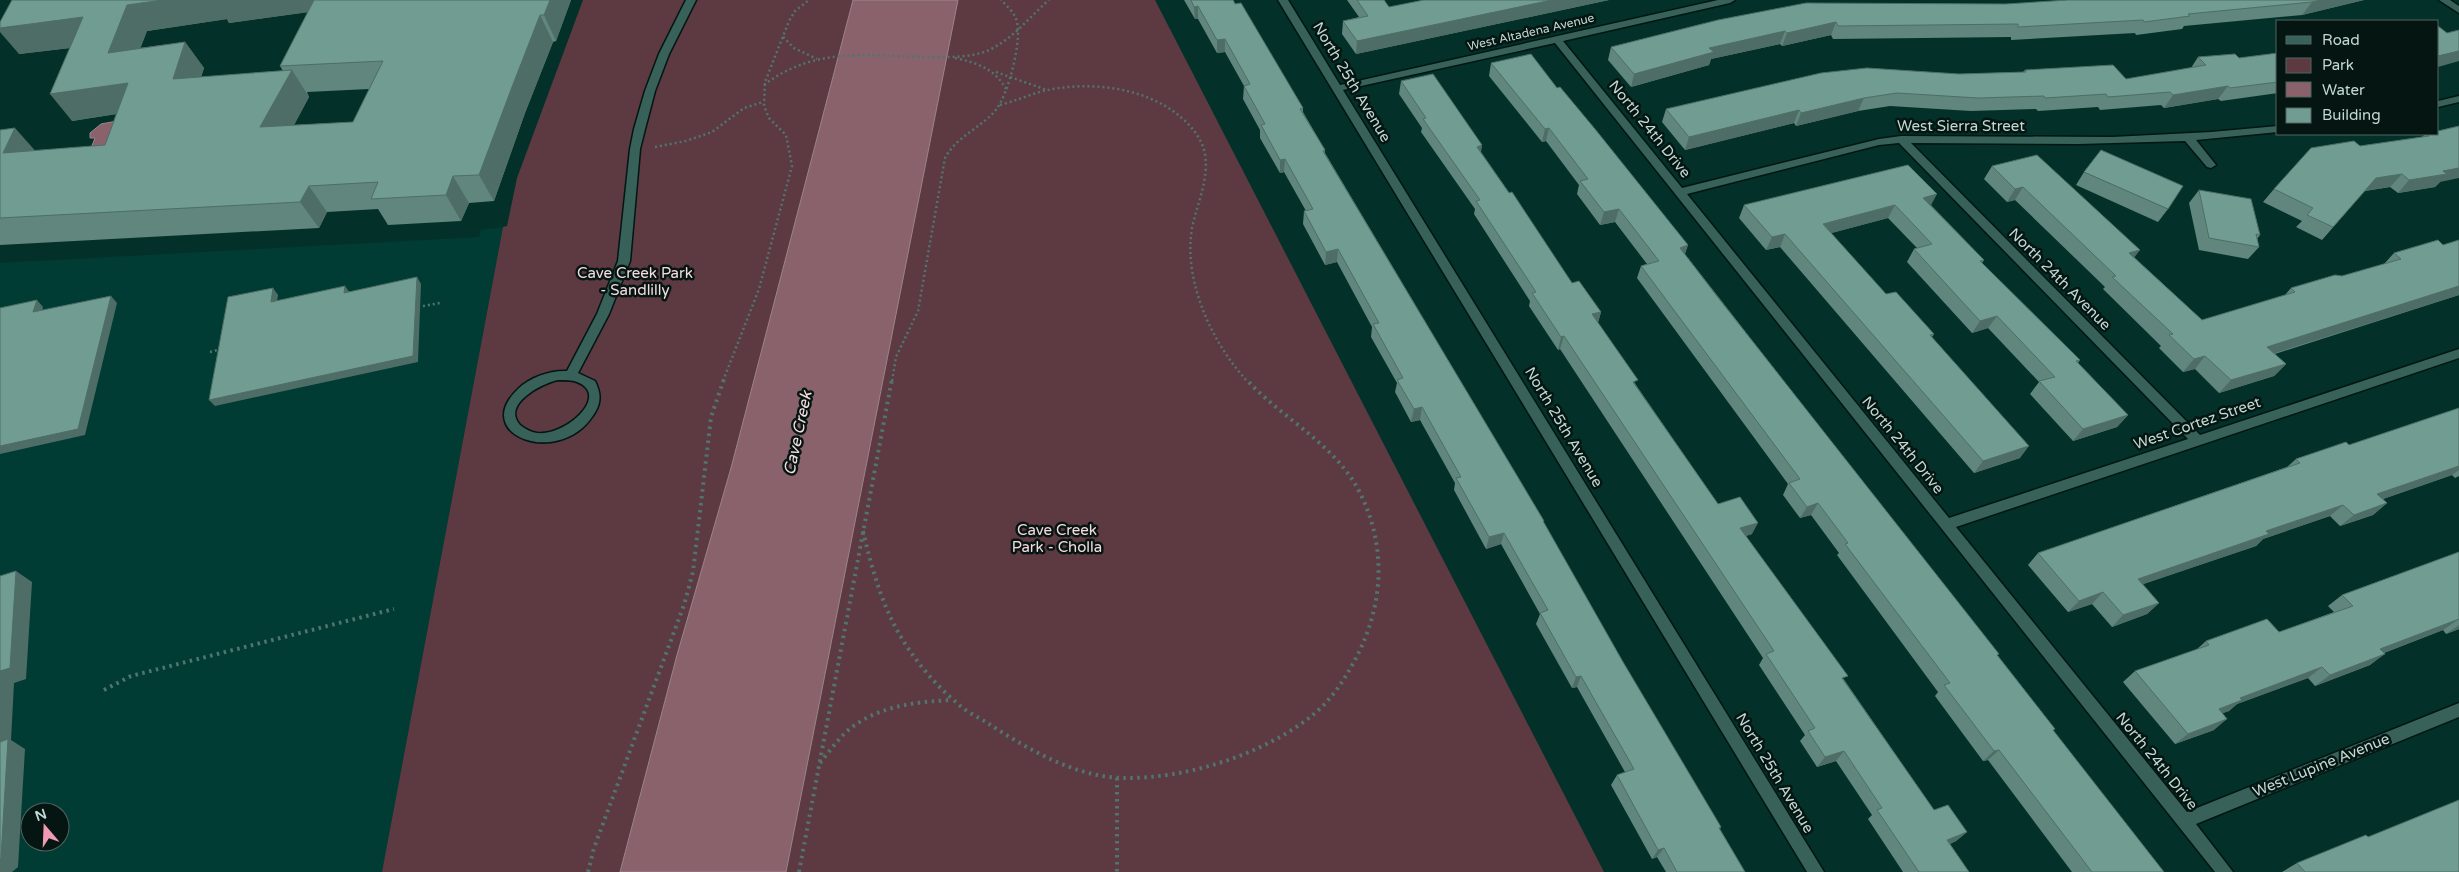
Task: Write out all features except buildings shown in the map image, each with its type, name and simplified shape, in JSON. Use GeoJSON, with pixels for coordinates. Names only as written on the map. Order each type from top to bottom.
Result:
{"type":"FeatureCollection","features":[{"type":"Feature","properties":{"kind":"street"},"geometry":{"type":"LineString","coordinates":[[571,374],[603,314],[624,262],[635,149],[659,64],[692,0]]}},
{"type":"Feature","properties":{"kind":"street","name":"North 25th Avenue"},"geometry":{"type":"LineString","coordinates":[[1283,0],[1816,872]]}},
{"type":"Feature","properties":{"kind":"street","name":"West Altadena Avenue"},"geometry":{"type":"LineString","coordinates":[[1336,89],[1730,0]]}},
{"type":"Feature","properties":{"kind":"street"},"geometry":{"type":"LineString","coordinates":[[2444,0],[2459,10]]}},
{"type":"Feature","properties":{"kind":"street","name":"North 24th Drive"},"geometry":{"type":"LineString","coordinates":[[1557,39],[2225,872]]}},
{"type":"Feature","properties":{"kind":"street"},"geometry":{"type":"LineString","coordinates":[[2439,104],[2459,99]]}},
{"type":"Feature","properties":{"kind":"street","name":"West Sierra Street"},"geometry":{"type":"LineString","coordinates":[[1680,192],[1878,142],[1901,139],[2106,142],[2189,139],[2276,129]]}},
{"type":"Feature","properties":{"kind":"street","name":"North 24th Avenue"},"geometry":{"type":"LineString","coordinates":[[1901,139],[2198,440]]}},
{"type":"Feature","properties":{"kind":"street"},"geometry":{"type":"LineString","coordinates":[[2189,139],[2211,165]]}},
{"type":"Feature","properties":{"kind":"street","name":"West Cortez Street"},"geometry":{"type":"LineString","coordinates":[[1946,525],[2459,353]]}},
{"type":"Feature","properties":{"kind":"street"},"geometry":{"type":"LineString","coordinates":[[571,374],[591,383],[595,392],[596,402],[591,412],[582,422],[570,430],[549,437],[528,437],[518,432],[512,424],[511,409],[523,391],[546,378],[571,374]]}},
{"type":"Feature","properties":{"kind":"street","name":"West Lupine Avenue"},"geometry":{"type":"LineString","coordinates":[[2184,821],[2459,710]]}},
{"type":"Feature","properties":{"kind":"path"},"geometry":{"type":"LineString","coordinates":[[588,872],[594,848],[684,605],[693,572],[710,416],[731,357],[759,289],[792,166],[791,146],[782,128],[768,118],[763,102],[764,85],[795,11],[809,0]]}},
{"type":"Feature","properties":{"kind":"path"},"geometry":{"type":"LineString","coordinates":[[1000,105],[1006,89],[1018,31],[1016,20],[1001,0]]}},
{"type":"Feature","properties":{"kind":"path"},"geometry":{"type":"LineString","coordinates":[[764,85],[794,66],[818,59],[952,57],[977,54],[992,49],[1018,31],[1049,0]]}},
{"type":"Feature","properties":{"kind":"path"},"geometry":{"type":"LineString","coordinates":[[783,37],[787,44],[799,52],[818,59]]}},
{"type":"Feature","properties":{"kind":"path"},"geometry":{"type":"LineString","coordinates":[[952,57],[978,63],[1008,78],[1047,91]]}},
{"type":"Feature","properties":{"kind":"path"},"geometry":{"type":"LineString","coordinates":[[995,72],[1006,89]]}},
{"type":"Feature","properties":{"kind":"path"},"geometry":{"type":"LineString","coordinates":[[799,872],[820,764],[863,531],[896,357],[918,311],[944,158],[950,146],[1000,105],[1047,91],[1084,87],[1117,89],[1142,95],[1165,104],[1194,130],[1205,152],[1203,192],[1190,249],[1196,282],[1206,318],[1221,348],[1239,371],[1261,395],[1322,447],[1352,479],[1368,515],[1377,544],[1380,577],[1375,615],[1349,671],[1318,711],[1273,741],[1219,763],[1170,774],[1117,778],[1054,762],[952,700],[897,632],[875,575],[863,531]]}},
{"type":"Feature","properties":{"kind":"path"},"geometry":{"type":"LineString","coordinates":[[635,149],[686,142],[712,132],[744,108],[763,102]]}},
{"type":"Feature","properties":{"kind":"path"},"geometry":{"type":"LineString","coordinates":[[413,308],[440,303]]}},
{"type":"Feature","properties":{"kind":"path"},"geometry":{"type":"LineString","coordinates":[[210,352],[228,348]]}},
{"type":"Feature","properties":{"kind":"path"},"geometry":{"type":"LineString","coordinates":[[104,690],[131,676],[364,614],[394,609]]}},
{"type":"Feature","properties":{"kind":"path"},"geometry":{"type":"LineString","coordinates":[[820,764],[846,733],[876,713],[911,702],[952,700]]}},
{"type":"Feature","properties":{"kind":"path"},"geometry":{"type":"LineString","coordinates":[[1117,778],[1118,872]]}},
{"type":"Feature","properties":{"kind":"shaded area"},"geometry":{"type":"Polygon","coordinates":[[[503,227],[382,872],[0,872],[0,263],[479,237],[481,230],[503,227]]]}},
{"type":"Feature","properties":{"kind":"green space","name":"Cave Creek Park - Cholla"},"geometry":{"type":"Polygon","coordinates":[[[583,0],[1155,0],[1604,872],[382,872],[503,227],[507,226],[517,178],[583,0]]]}},
{"type":"Feature","properties":{"kind":"water","name":"Cave Creek"},"geometry":{"type":"Polygon","coordinates":[[[853,0],[958,0],[786,872],[620,872],[677,655],[731,468],[853,0]]]}},
{"type":"Feature","properties":{"kind":"water"},"geometry":{"type":"Polygon","coordinates":[[[117,121],[109,146],[91,148],[95,138],[90,138],[90,133],[101,124],[117,121]]]}},
{"type":"Feature","properties":{"kind":"park label","name":"Cave Creek Park - Sandlilly"},"geometry":{"type":"Point","coordinates":[635,282]}}]}
